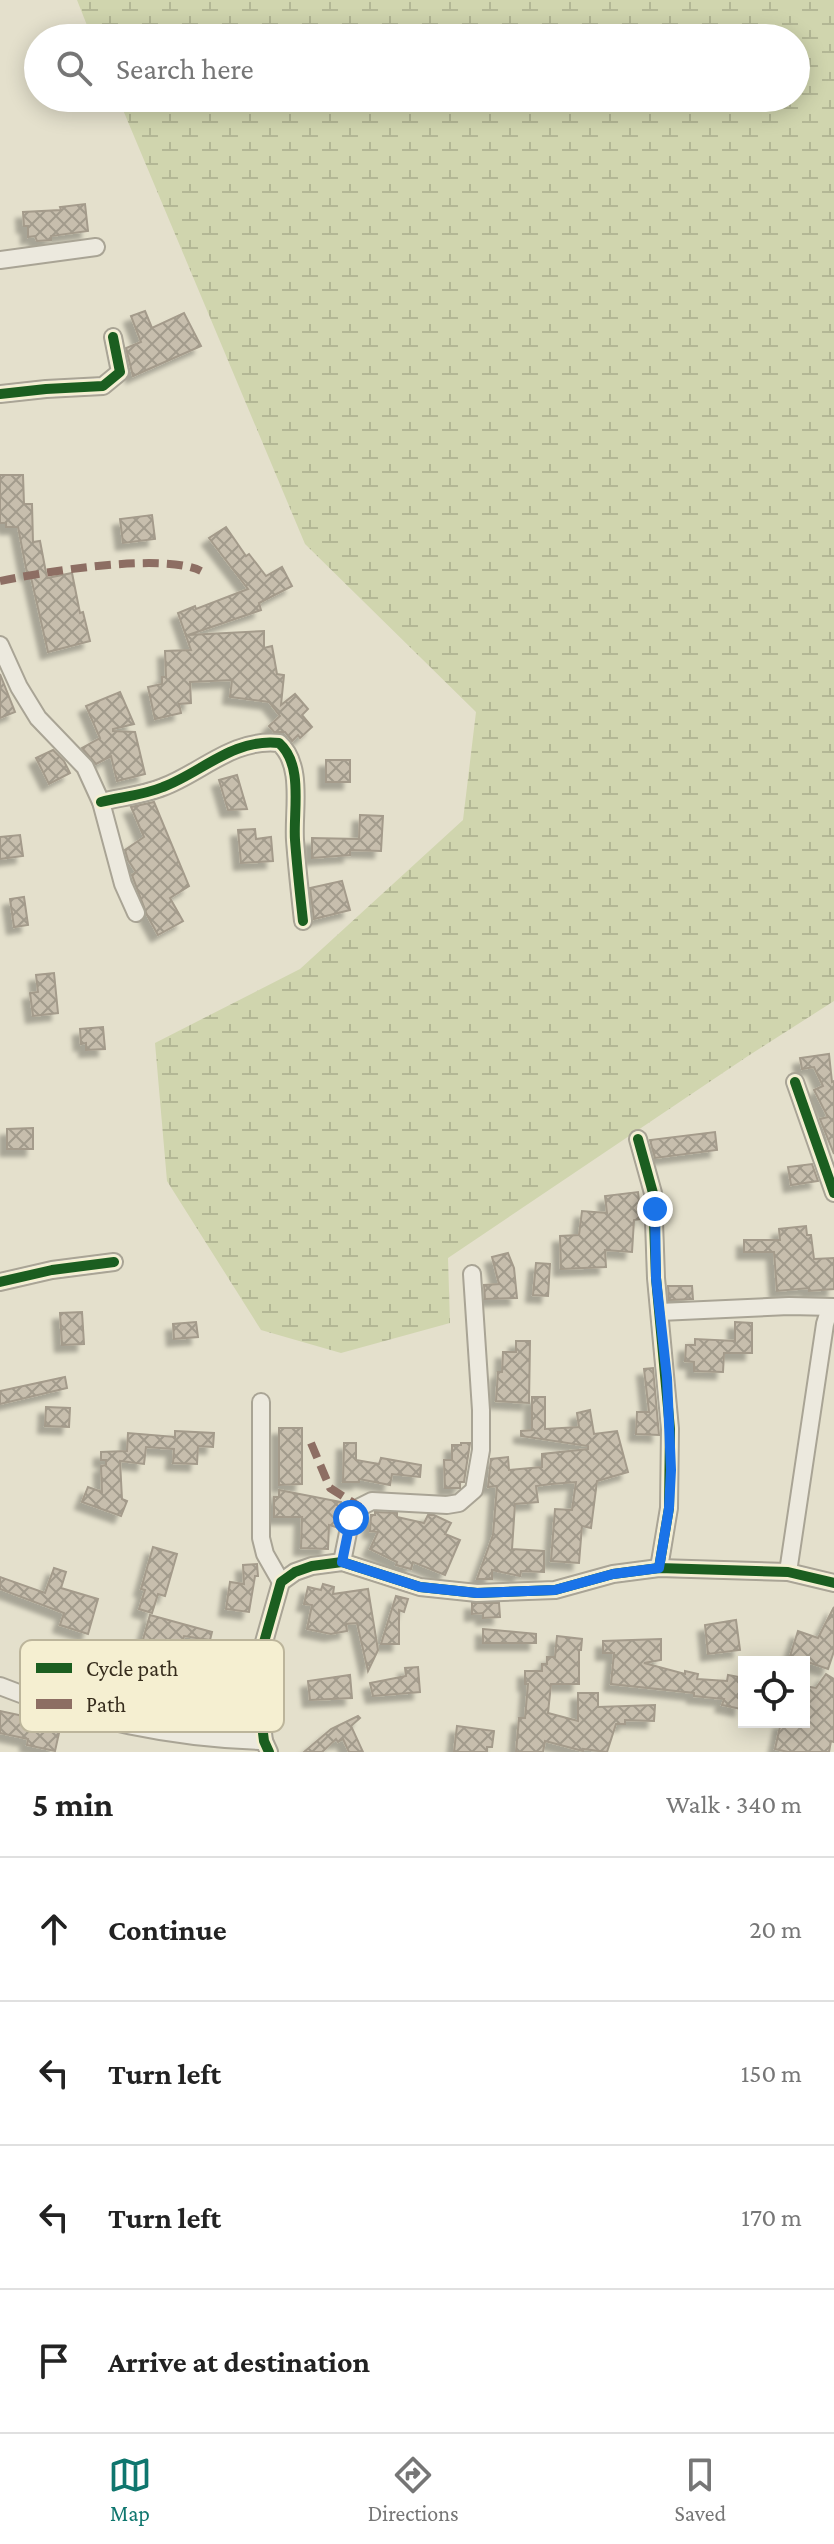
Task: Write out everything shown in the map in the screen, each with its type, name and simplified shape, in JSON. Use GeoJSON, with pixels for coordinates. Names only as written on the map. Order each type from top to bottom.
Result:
{"type":"FeatureCollection","features":[{"type":"Feature","properties":{"kind":"street"},"geometry":{"type":"LineString","coordinates":[[0,260],[96,247]]}},
{"type":"Feature","properties":{"kind":"street"},"geometry":{"type":"LineString","coordinates":[[0,394],[103,386],[120,372],[113,337]]}},
{"type":"Feature","properties":{"kind":"street"},"geometry":{"type":"LineString","coordinates":[[0,645],[19,687],[38,718],[85,767],[101,802],[123,884],[136,913]]}},
{"type":"Feature","properties":{"kind":"street"},"geometry":{"type":"LineString","coordinates":[[101,802],[163,787],[209,761],[254,744],[279,743],[290,761],[295,781],[295,836],[303,921]]}},
{"type":"Feature","properties":{"kind":"street"},"geometry":{"type":"LineString","coordinates":[[795,1082],[834,1193]]}},
{"type":"Feature","properties":{"kind":"street"},"geometry":{"type":"LineString","coordinates":[[638,1139],[653,1193],[656,1278],[667,1378],[671,1470],[669,1508],[659,1568]]}},
{"type":"Feature","properties":{"kind":"street"},"geometry":{"type":"LineString","coordinates":[[0,1282],[52,1270],[114,1262]]}},
{"type":"Feature","properties":{"kind":"street"},"geometry":{"type":"LineString","coordinates":[[342,1562],[351,1518],[360,1507],[372,1501],[447,1505],[459,1503],[474,1490],[481,1450],[481,1410],[472,1274]]}},
{"type":"Feature","properties":{"kind":"street"},"geometry":{"type":"LineString","coordinates":[[660,1312],[789,1306],[832,1308],[825,1324],[788,1572]]}},
{"type":"Feature","properties":{"kind":"street"},"geometry":{"type":"LineString","coordinates":[[261,1402],[261,1538],[265,1554],[281,1582]]}},
{"type":"Feature","properties":{"kind":"street"},"geometry":{"type":"LineString","coordinates":[[265,1640],[281,1582],[295,1572],[312,1566],[342,1562],[420,1587],[477,1593],[555,1590],[613,1574],[659,1568],[788,1572],[834,1583]]}},
{"type":"Feature","properties":{"kind":"street"},"geometry":{"type":"LineString","coordinates":[[0,1686],[20,1692]]}},
{"type":"Feature","properties":{"kind":"street"},"geometry":{"type":"LineString","coordinates":[[165,1732],[266,1746]]}},
{"type":"Feature","properties":{"kind":"green space"},"geometry":{"type":"Polygon","coordinates":[[[77,0],[834,0],[834,1001],[448,1258],[450,1323],[341,1353],[261,1330],[167,1181],[155,1043],[300,969],[463,820],[476,712],[305,544],[124,112],[810,112],[810,24],[86,24],[77,0]]]}},
{"type":"Feature","properties":{"kind":"building"},"geometry":{"type":"Polygon","coordinates":[[[85,204],[88,231],[51,236],[51,240],[37,241],[35,236],[28,237],[23,212],[61,210],[60,207],[85,204]]]}},
{"type":"Feature","properties":{"kind":"building"},"geometry":{"type":"Polygon","coordinates":[[[145,311],[152,328],[184,313],[201,346],[133,376],[126,348],[141,342],[131,316],[145,311]]]}},
{"type":"Feature","properties":{"kind":"building"},"geometry":{"type":"Polygon","coordinates":[[[0,475],[23,475],[24,504],[32,504],[33,542],[40,541],[47,578],[72,573],[80,613],[83,612],[90,641],[48,652],[18,527],[6,527],[6,523],[0,523],[0,475]]]}},
{"type":"Feature","properties":{"kind":"building"},"geometry":{"type":"Polygon","coordinates":[[[152,515],[155,539],[123,543],[120,519],[152,515]]]}},
{"type":"Feature","properties":{"kind":"building"},"geometry":{"type":"Polygon","coordinates":[[[226,527],[246,556],[249,554],[266,576],[282,567],[292,586],[259,603],[261,610],[188,635],[264,631],[264,648],[272,646],[277,674],[284,675],[281,705],[295,694],[308,709],[302,715],[312,727],[292,741],[285,732],[274,732],[269,726],[280,716],[269,702],[230,697],[232,680],[190,682],[191,703],[179,704],[181,713],[155,719],[148,687],[162,684],[162,677],[166,677],[165,651],[191,650],[178,613],[248,589],[209,538],[226,527]]]}},
{"type":"Feature","properties":{"kind":"building"},"geometry":{"type":"Polygon","coordinates":[[[0,674],[15,712],[0,718],[0,674]]]}},
{"type":"Feature","properties":{"kind":"building"},"geometry":{"type":"Polygon","coordinates":[[[120,692],[134,724],[113,731],[135,732],[145,774],[117,781],[111,756],[96,764],[82,748],[100,738],[86,706],[120,692]]]}},
{"type":"Feature","properties":{"kind":"building"},"geometry":{"type":"Polygon","coordinates":[[[53,750],[70,773],[49,784],[36,758],[53,750]]]}},
{"type":"Feature","properties":{"kind":"building"},"geometry":{"type":"Polygon","coordinates":[[[326,760],[350,760],[350,782],[326,782],[326,760]]]}},
{"type":"Feature","properties":{"kind":"building"},"geometry":{"type":"Polygon","coordinates":[[[237,775],[247,809],[228,810],[219,780],[237,775]]]}},
{"type":"Feature","properties":{"kind":"building"},"geometry":{"type":"Polygon","coordinates":[[[154,802],[189,886],[170,898],[183,921],[158,935],[147,915],[132,875],[136,872],[125,850],[144,837],[131,807],[154,802]]]}},
{"type":"Feature","properties":{"kind":"building"},"geometry":{"type":"Polygon","coordinates":[[[360,815],[383,816],[381,851],[350,850],[350,855],[312,858],[312,838],[359,839],[360,815]]]}},
{"type":"Feature","properties":{"kind":"building"},"geometry":{"type":"Polygon","coordinates":[[[255,829],[256,839],[271,837],[273,861],[241,863],[238,830],[255,829]]]}},
{"type":"Feature","properties":{"kind":"building"},"geometry":{"type":"Polygon","coordinates":[[[20,835],[23,856],[0,859],[0,837],[20,835]]]}},
{"type":"Feature","properties":{"kind":"building"},"geometry":{"type":"Polygon","coordinates":[[[342,881],[350,910],[314,919],[310,888],[342,881]]]}},
{"type":"Feature","properties":{"kind":"building"},"geometry":{"type":"Polygon","coordinates":[[[24,897],[28,925],[14,927],[10,899],[24,897]]]}},
{"type":"Feature","properties":{"kind":"building"},"geometry":{"type":"Polygon","coordinates":[[[54,973],[58,1013],[33,1016],[30,993],[38,992],[36,975],[54,973]]]}},
{"type":"Feature","properties":{"kind":"building"},"geometry":{"type":"Polygon","coordinates":[[[103,1027],[105,1049],[86,1050],[86,1043],[81,1044],[80,1029],[103,1027]]]}},
{"type":"Feature","properties":{"kind":"building"},"geometry":{"type":"Polygon","coordinates":[[[829,1054],[834,1081],[834,1154],[820,1119],[828,1117],[814,1090],[823,1086],[814,1067],[802,1069],[800,1058],[829,1054]]]}},
{"type":"Feature","properties":{"kind":"building"},"geometry":{"type":"Polygon","coordinates":[[[33,1128],[33,1149],[7,1149],[7,1129],[33,1128]]]}},
{"type":"Feature","properties":{"kind":"building"},"geometry":{"type":"Polygon","coordinates":[[[715,1132],[717,1150],[655,1158],[650,1140],[715,1132]]]}},
{"type":"Feature","properties":{"kind":"building"},"geometry":{"type":"Polygon","coordinates":[[[812,1164],[818,1181],[791,1185],[788,1167],[812,1164]]]}},
{"type":"Feature","properties":{"kind":"building"},"geometry":{"type":"Polygon","coordinates":[[[638,1192],[641,1219],[634,1220],[632,1252],[605,1250],[606,1267],[561,1269],[560,1236],[579,1235],[582,1211],[607,1213],[605,1196],[638,1192]]]}},
{"type":"Feature","properties":{"kind":"building"},"geometry":{"type":"Polygon","coordinates":[[[806,1226],[807,1235],[811,1235],[814,1259],[834,1258],[834,1289],[777,1291],[774,1252],[744,1252],[744,1240],[780,1240],[779,1229],[806,1226]]]}},
{"type":"Feature","properties":{"kind":"building"},"geometry":{"type":"Polygon","coordinates":[[[508,1253],[514,1268],[517,1298],[485,1299],[484,1285],[499,1284],[492,1257],[508,1253]]]}},
{"type":"Feature","properties":{"kind":"building"},"geometry":{"type":"Polygon","coordinates":[[[536,1263],[550,1264],[548,1296],[533,1295],[536,1263]]]}},
{"type":"Feature","properties":{"kind":"building"},"geometry":{"type":"Polygon","coordinates":[[[668,1286],[692,1286],[693,1299],[669,1300],[668,1286]]]}},
{"type":"Feature","properties":{"kind":"building"},"geometry":{"type":"Polygon","coordinates":[[[82,1312],[84,1344],[62,1345],[60,1313],[82,1312]]]}},
{"type":"Feature","properties":{"kind":"building"},"geometry":{"type":"Polygon","coordinates":[[[196,1322],[198,1337],[174,1339],[173,1324],[196,1322]]]}},
{"type":"Feature","properties":{"kind":"building"},"geometry":{"type":"Polygon","coordinates":[[[735,1322],[752,1323],[752,1353],[724,1353],[723,1372],[694,1371],[694,1362],[685,1361],[686,1345],[695,1345],[695,1339],[735,1341],[735,1322]]]}},
{"type":"Feature","properties":{"kind":"building"},"geometry":{"type":"Polygon","coordinates":[[[516,1341],[530,1341],[529,1403],[496,1401],[503,1352],[516,1352],[516,1341]]]}},
{"type":"Feature","properties":{"kind":"building"},"geometry":{"type":"Polygon","coordinates":[[[653,1368],[659,1435],[636,1434],[637,1412],[649,1412],[644,1369],[653,1368]]]}},
{"type":"Feature","properties":{"kind":"building"},"geometry":{"type":"Polygon","coordinates":[[[65,1377],[67,1388],[0,1404],[0,1391],[65,1377]]]}},
{"type":"Feature","properties":{"kind":"building"},"geometry":{"type":"Polygon","coordinates":[[[532,1397],[545,1397],[545,1429],[579,1427],[577,1413],[590,1410],[594,1434],[617,1431],[628,1472],[597,1481],[591,1528],[582,1526],[579,1563],[551,1561],[555,1509],[572,1510],[576,1482],[536,1486],[538,1502],[515,1504],[512,1549],[544,1551],[544,1572],[521,1571],[520,1576],[492,1570],[492,1579],[477,1579],[493,1535],[497,1486],[488,1487],[491,1459],[508,1457],[509,1470],[542,1467],[542,1454],[588,1449],[588,1446],[521,1436],[521,1431],[532,1430],[532,1397]]]}},
{"type":"Feature","properties":{"kind":"building"},"geometry":{"type":"Polygon","coordinates":[[[46,1407],[70,1408],[69,1427],[45,1426],[46,1407]]]}},
{"type":"Feature","properties":{"kind":"building"},"geometry":{"type":"Polygon","coordinates":[[[279,1428],[302,1428],[302,1484],[279,1485],[279,1428]]]}},
{"type":"Feature","properties":{"kind":"building"},"geometry":{"type":"Polygon","coordinates":[[[175,1431],[214,1433],[213,1447],[198,1446],[197,1464],[173,1463],[174,1449],[146,1447],[144,1464],[120,1461],[122,1499],[127,1501],[121,1516],[82,1502],[88,1487],[102,1492],[101,1466],[106,1465],[106,1460],[101,1460],[101,1452],[127,1451],[128,1433],[175,1437],[175,1431]]]}},
{"type":"Feature","properties":{"kind":"building"},"geometry":{"type":"Polygon","coordinates":[[[344,1443],[356,1443],[356,1460],[379,1464],[381,1458],[421,1465],[420,1477],[392,1474],[390,1485],[359,1479],[359,1482],[343,1482],[344,1443]]]}},
{"type":"Feature","properties":{"kind":"building"},"geometry":{"type":"Polygon","coordinates":[[[470,1443],[464,1482],[460,1482],[460,1488],[445,1488],[444,1460],[452,1460],[452,1445],[470,1443]]]}},
{"type":"Feature","properties":{"kind":"building"},"geometry":{"type":"Polygon","coordinates":[[[279,1490],[341,1502],[336,1527],[329,1525],[328,1549],[301,1548],[302,1517],[274,1517],[274,1497],[279,1497],[279,1490]]]}},
{"type":"Feature","properties":{"kind":"building"},"geometry":{"type":"Polygon","coordinates":[[[375,1512],[397,1513],[397,1517],[424,1523],[428,1515],[434,1515],[451,1523],[445,1534],[460,1540],[445,1575],[413,1562],[411,1569],[396,1565],[397,1562],[370,1549],[378,1532],[370,1531],[371,1515],[375,1512]]]}},
{"type":"Feature","properties":{"kind":"building"},"geometry":{"type":"Polygon","coordinates":[[[153,1547],[177,1554],[165,1596],[158,1594],[152,1613],[139,1609],[145,1590],[141,1589],[153,1547]]]}},
{"type":"Feature","properties":{"kind":"building"},"geometry":{"type":"Polygon","coordinates":[[[257,1564],[258,1576],[255,1576],[249,1612],[226,1609],[230,1582],[244,1584],[243,1565],[257,1564]]]}},
{"type":"Feature","properties":{"kind":"building"},"geometry":{"type":"Polygon","coordinates":[[[54,1568],[66,1572],[61,1588],[98,1599],[88,1634],[60,1625],[64,1613],[0,1589],[0,1577],[45,1593],[54,1568]]]}},
{"type":"Feature","properties":{"kind":"building"},"geometry":{"type":"Polygon","coordinates":[[[323,1584],[334,1587],[333,1594],[368,1589],[378,1650],[368,1671],[357,1623],[346,1624],[347,1631],[331,1634],[307,1629],[312,1605],[304,1604],[308,1587],[321,1590],[323,1584]]]}},
{"type":"Feature","properties":{"kind":"building"},"geometry":{"type":"Polygon","coordinates":[[[396,1596],[408,1599],[404,1612],[399,1610],[399,1644],[381,1644],[396,1596]]]}},
{"type":"Feature","properties":{"kind":"building"},"geometry":{"type":"Polygon","coordinates":[[[472,1603],[499,1603],[500,1617],[483,1618],[483,1613],[472,1614],[472,1603]]]}},
{"type":"Feature","properties":{"kind":"building"},"geometry":{"type":"Polygon","coordinates":[[[834,1607],[834,1651],[828,1669],[810,1663],[810,1656],[790,1656],[798,1631],[818,1638],[834,1607]]]}},
{"type":"Feature","properties":{"kind":"building"},"geometry":{"type":"Polygon","coordinates":[[[150,1615],[212,1632],[210,1640],[184,1636],[183,1640],[143,1640],[150,1615]]]}},
{"type":"Feature","properties":{"kind":"building"},"geometry":{"type":"Polygon","coordinates":[[[736,1620],[740,1650],[708,1654],[705,1625],[736,1620]]]}},
{"type":"Feature","properties":{"kind":"building"},"geometry":{"type":"Polygon","coordinates":[[[483,1629],[536,1634],[536,1643],[483,1643],[483,1629]]]}},
{"type":"Feature","properties":{"kind":"building"},"geometry":{"type":"Polygon","coordinates":[[[557,1636],[582,1639],[579,1684],[551,1684],[548,1713],[578,1721],[578,1693],[598,1693],[598,1707],[655,1705],[654,1721],[625,1720],[625,1724],[616,1724],[607,1752],[583,1751],[545,1741],[543,1752],[516,1752],[519,1718],[525,1718],[528,1684],[525,1684],[525,1671],[542,1671],[547,1657],[555,1657],[557,1636]]]}},
{"type":"Feature","properties":{"kind":"building"},"geometry":{"type":"Polygon","coordinates":[[[661,1639],[661,1660],[644,1663],[685,1674],[685,1671],[698,1674],[697,1679],[727,1681],[728,1675],[738,1677],[738,1708],[722,1705],[724,1699],[694,1696],[694,1693],[611,1684],[614,1653],[603,1653],[603,1641],[661,1639]]]}},
{"type":"Feature","properties":{"kind":"building"},"geometry":{"type":"Polygon","coordinates":[[[418,1667],[420,1692],[373,1696],[370,1683],[406,1676],[405,1668],[418,1667]]]}},
{"type":"Feature","properties":{"kind":"building"},"geometry":{"type":"Polygon","coordinates":[[[826,1674],[834,1679],[834,1742],[831,1741],[829,1752],[775,1749],[780,1728],[810,1728],[810,1687],[816,1688],[826,1674]]]}},
{"type":"Feature","properties":{"kind":"building"},"geometry":{"type":"Polygon","coordinates":[[[350,1675],[352,1698],[310,1700],[308,1681],[350,1675]]]}},
{"type":"Feature","properties":{"kind":"building"},"geometry":{"type":"Polygon","coordinates":[[[0,1711],[20,1715],[20,1732],[59,1732],[55,1751],[27,1745],[28,1739],[0,1733],[0,1711]]]}},
{"type":"Feature","properties":{"kind":"building"},"geometry":{"type":"Polygon","coordinates":[[[358,1716],[360,1718],[351,1726],[363,1752],[349,1752],[343,1739],[338,1742],[336,1739],[322,1752],[304,1752],[331,1729],[358,1716]]]}},
{"type":"Feature","properties":{"kind":"building"},"geometry":{"type":"Polygon","coordinates":[[[457,1726],[494,1731],[492,1747],[487,1747],[487,1752],[454,1752],[457,1726]]]}},
{"type":"Feature","properties":{"kind":"marked path"},"geometry":{"type":"LineString","coordinates":[[0,581],[132,563],[160,563],[201,571]]}},
{"type":"Feature","properties":{"kind":"marked path"},"geometry":{"type":"LineString","coordinates":[[311,1443],[330,1488],[360,1507]]}},
{"type":"Feature","properties":{"kind":"cycle path"},"geometry":{"type":"LineString","coordinates":[[0,394],[103,386],[120,372],[113,337]]}},
{"type":"Feature","properties":{"kind":"cycle path"},"geometry":{"type":"LineString","coordinates":[[101,802],[163,787],[247,746],[279,743],[287,752],[295,776],[295,840],[303,921]]}},
{"type":"Feature","properties":{"kind":"cycle path"},"geometry":{"type":"LineString","coordinates":[[795,1082],[834,1193]]}},
{"type":"Feature","properties":{"kind":"cycle path"},"geometry":{"type":"LineString","coordinates":[[638,1139],[653,1193],[656,1278],[670,1429],[669,1508],[659,1568]]}},
{"type":"Feature","properties":{"kind":"cycle path"},"geometry":{"type":"LineString","coordinates":[[0,1282],[52,1270],[114,1262]]}},
{"type":"Feature","properties":{"kind":"cycle path"},"geometry":{"type":"LineString","coordinates":[[265,1640],[281,1582],[295,1572],[312,1566],[342,1562],[420,1587],[477,1593],[555,1590],[613,1574],[659,1568],[788,1572],[834,1583]]}},
{"type":"Feature","properties":{"kind":"cycle path"},"geometry":{"type":"LineString","coordinates":[[263,1732],[269,1752]]}},
{"type":"Feature","properties":{"kind":"route"},"geometry":{"type":"LineString","coordinates":[[351,1518],[342,1562],[420,1587],[477,1593],[555,1590],[613,1574],[659,1568],[669,1508],[671,1470],[667,1378],[656,1278],[655,1209]]}}]}
